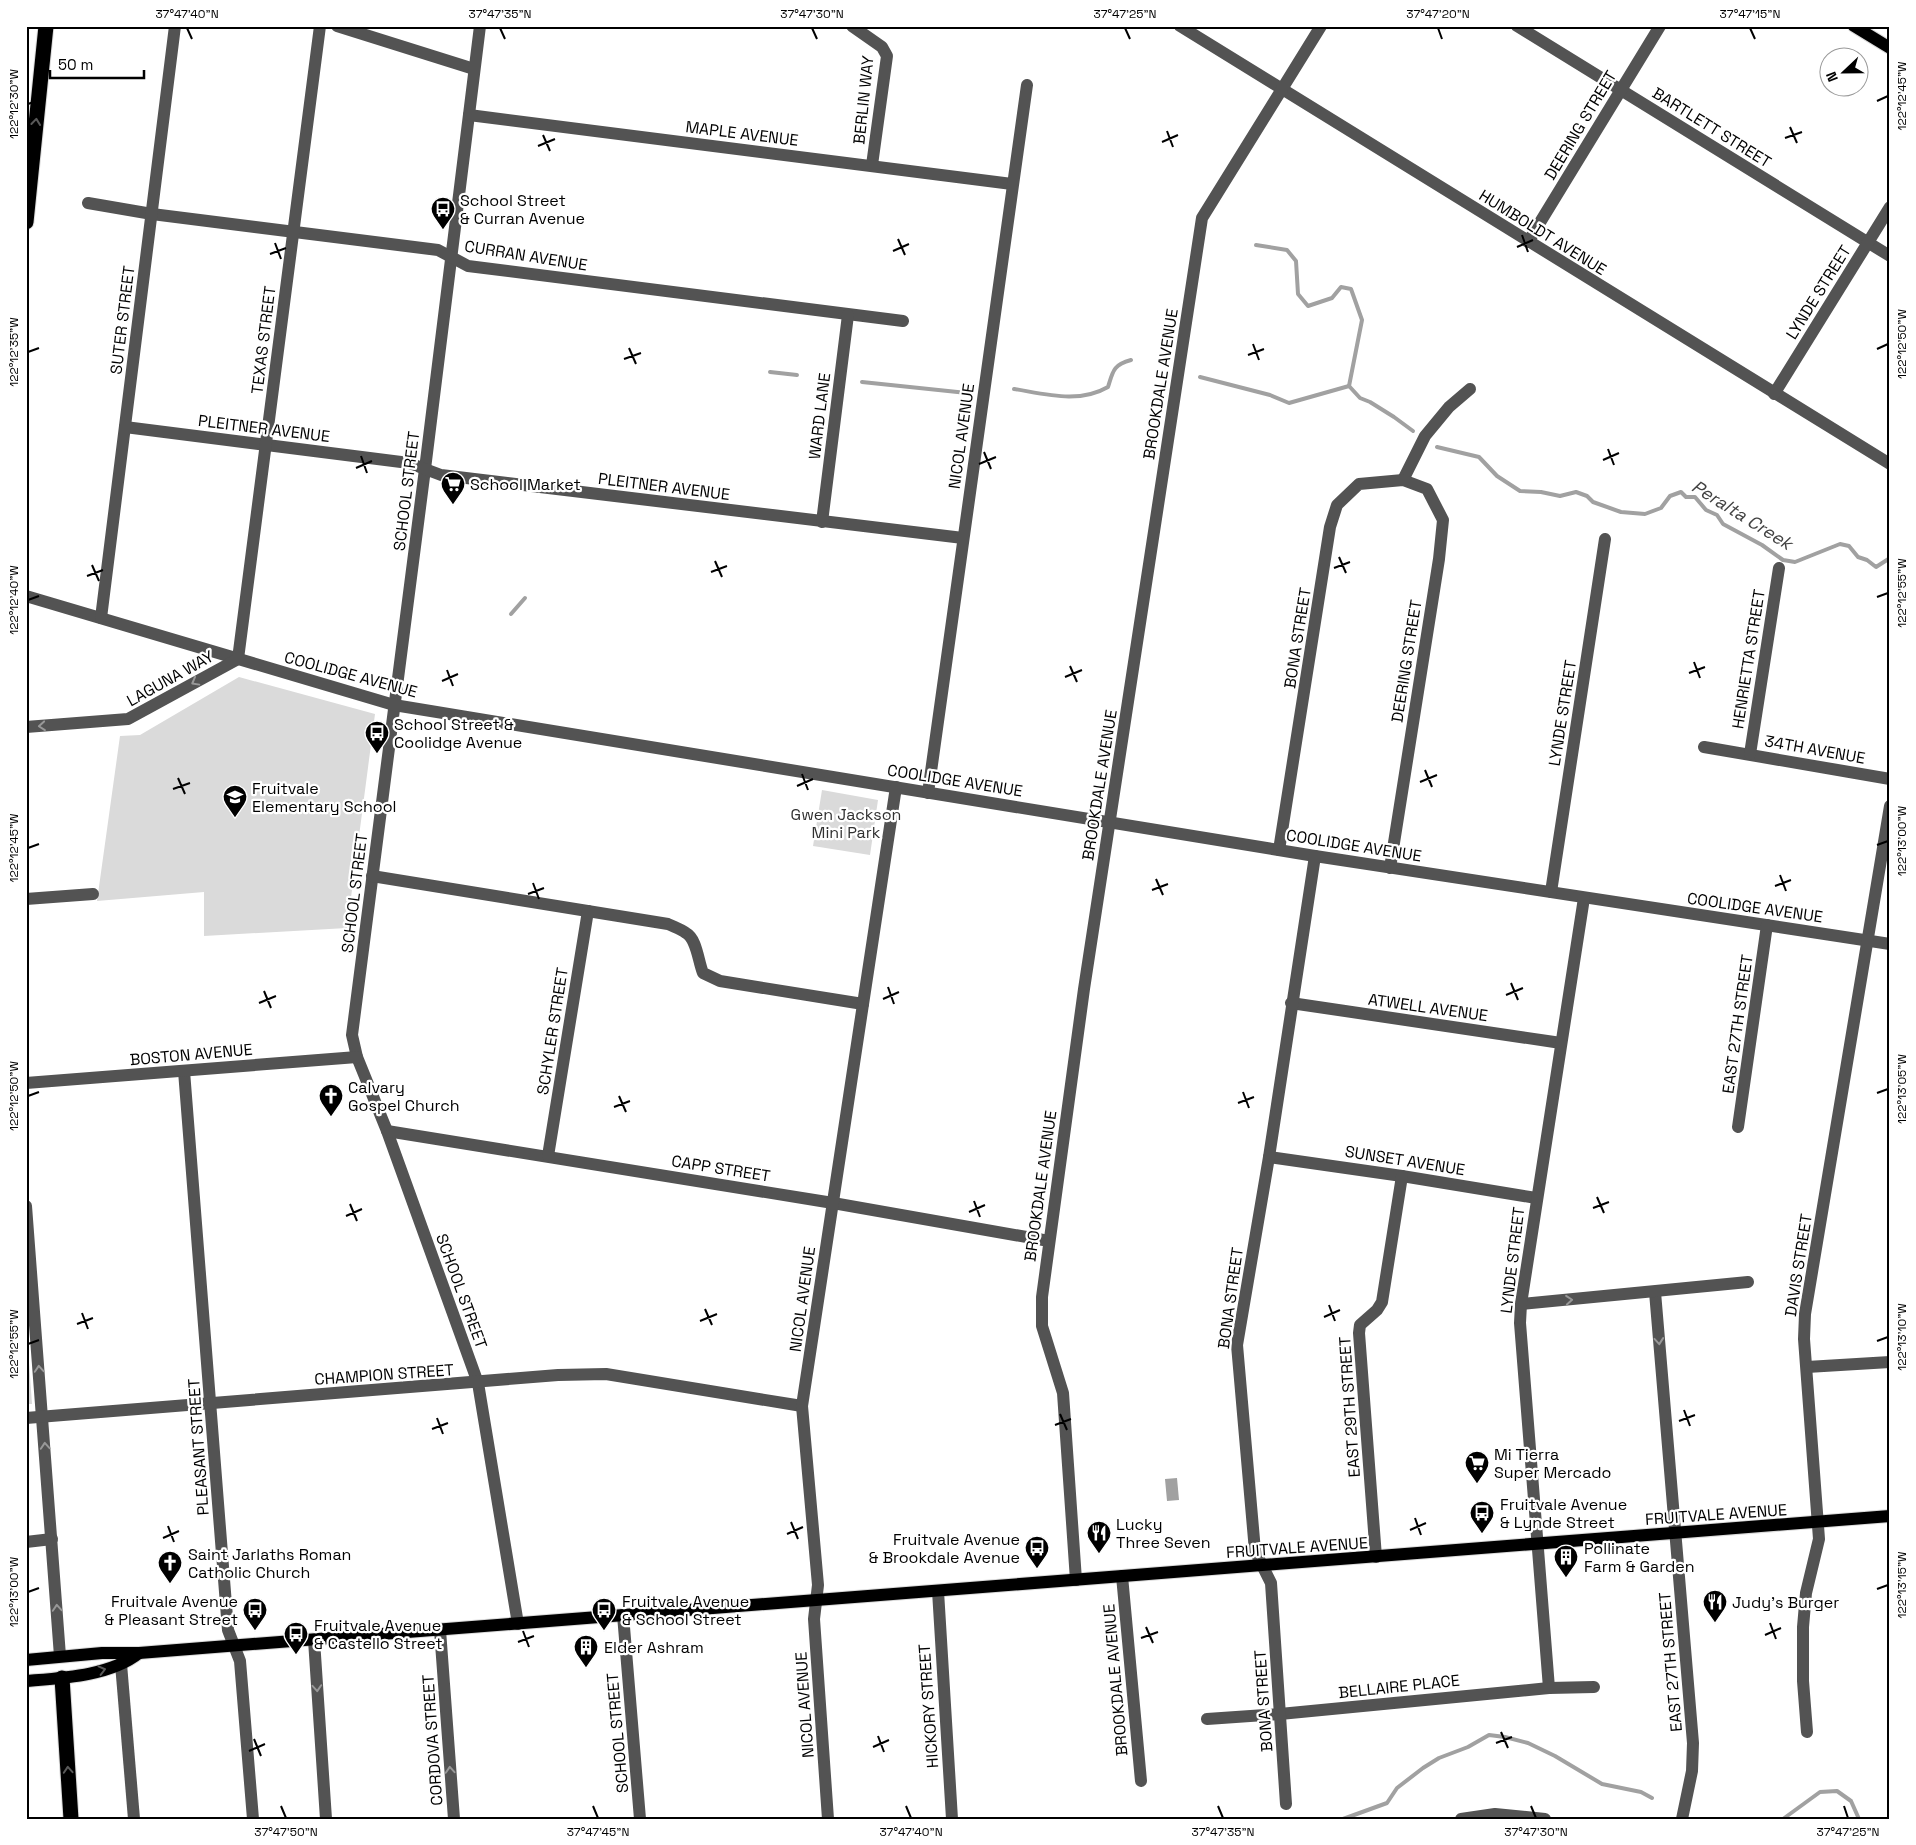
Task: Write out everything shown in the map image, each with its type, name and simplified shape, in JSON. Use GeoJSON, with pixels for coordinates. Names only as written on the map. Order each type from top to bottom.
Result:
{"type":"FeatureCollection","features":[{"type":"Feature","properties":{"kind":"highway"},"geometry":{"type":"LineString","coordinates":[[26,222],[46,26]]}},
{"type":"Feature","properties":{"kind":"highway"},"geometry":{"type":"LineString","coordinates":[[62,1678],[70,1819]]}},
{"type":"Feature","properties":{"kind":"main road"},"geometry":{"type":"LineString","coordinates":[[1854,26],[1890,48]]}},
{"type":"Feature","properties":{"kind":"main road","name":"FRUITVALE AVENUE"},"geometry":{"type":"LineString","coordinates":[[26,1660],[60,1656],[120,1652],[139,1653],[314,1640],[1890,1516]]}},
{"type":"Feature","properties":{"kind":"main road","name":"FRUITVALE AVENUE"},"geometry":{"type":"LineString","coordinates":[[26,1681],[62,1678],[121,1664],[139,1653]]}},
{"type":"Feature","properties":{"kind":"main road"},"geometry":{"type":"LineString","coordinates":[[60,1656],[62,1678]]}},
{"type":"Feature","properties":{"kind":"street","name":"SUTER STREET"},"geometry":{"type":"LineString","coordinates":[[101,618],[176,26]]}},
{"type":"Feature","properties":{"kind":"street","name":"TEXAS STREET"},"geometry":{"type":"LineString","coordinates":[[238,659],[320,26]]}},
{"type":"Feature","properties":{"kind":"street"},"geometry":{"type":"LineString","coordinates":[[337,26],[474,69]]}},
{"type":"Feature","properties":{"kind":"street","name":"SCHOOL STREET"},"geometry":{"type":"LineString","coordinates":[[480,26],[452,259],[352,1035],[357,1057],[387,1131],[478,1383],[518,1624]]}},
{"type":"Feature","properties":{"kind":"street","name":"BERLIN WAY"},"geometry":{"type":"LineString","coordinates":[[852,26],[882,47],[887,56],[872,165]]}},
{"type":"Feature","properties":{"kind":"street","name":"HUMBOLDT AVENUE"},"geometry":{"type":"LineString","coordinates":[[1180,26],[1282,91],[1890,464]]}},
{"type":"Feature","properties":{"kind":"street","name":"BROOKDALE AVENUE"},"geometry":{"type":"LineString","coordinates":[[1076,1580],[1063,1393],[1042,1326],[1042,1297],[1085,980],[1202,218],[1321,26]]}},
{"type":"Feature","properties":{"kind":"street","name":"BARTLETT STREET"},"geometry":{"type":"LineString","coordinates":[[1517,26],[1890,256]]}},
{"type":"Feature","properties":{"kind":"street","name":"DEERING STREET"},"geometry":{"type":"LineString","coordinates":[[1528,242],[1660,26]]}},
{"type":"Feature","properties":{"kind":"street","name":"NICOL AVENUE"},"geometry":{"type":"LineString","coordinates":[[928,793],[1027,85]]}},
{"type":"Feature","properties":{"kind":"street","name":"MAPLE AVENUE"},"geometry":{"type":"LineString","coordinates":[[468,115],[1012,184]]}},
{"type":"Feature","properties":{"kind":"street","name":"CURRAN AVENUE"},"geometry":{"type":"LineString","coordinates":[[88,203],[152,214],[438,250],[468,266],[903,321]]}},
{"type":"Feature","properties":{"kind":"street","name":"LYNDE STREET"},"geometry":{"type":"LineString","coordinates":[[1774,394],[1890,207]]}},
{"type":"Feature","properties":{"kind":"street","name":"WARD LANE"},"geometry":{"type":"LineString","coordinates":[[822,522],[848,315]]}},
{"type":"Feature","properties":{"kind":"street"},"geometry":{"type":"LineString","coordinates":[[1403,480],[1425,436],[1448,407],[1470,389]]}},
{"type":"Feature","properties":{"kind":"street","name":"PLEITNER AVENUE"},"geometry":{"type":"LineString","coordinates":[[125,427],[409,463],[441,475],[963,538]]}},
{"type":"Feature","properties":{"kind":"street","name":"DEERING STREET"},"geometry":{"type":"LineString","coordinates":[[1390,868],[1439,559],[1443,520],[1428,489],[1403,480]]}},
{"type":"Feature","properties":{"kind":"street","name":"BONA STREET"},"geometry":{"type":"LineString","coordinates":[[1279,850],[1330,527],[1337,505],[1359,484],[1403,480]]}},
{"type":"Feature","properties":{"kind":"street","name":"LYNDE STREET"},"geometry":{"type":"LineString","coordinates":[[1550,892],[1605,539]]}},
{"type":"Feature","properties":{"kind":"street","name":"HENRIETTA STREET"},"geometry":{"type":"LineString","coordinates":[[1750,754],[1779,568]]}},
{"type":"Feature","properties":{"kind":"street","name":"COOLIDGE AVENUE"},"geometry":{"type":"LineString","coordinates":[[26,596],[394,705],[1390,868],[1890,944]]}},
{"type":"Feature","properties":{"kind":"street","name":"LAGUNA WAY"},"geometry":{"type":"LineString","coordinates":[[26,728],[128,719],[238,659]]}},
{"type":"Feature","properties":{"kind":"street","name":"34TH AVENUE"},"geometry":{"type":"LineString","coordinates":[[1704,747],[1890,779]]}},
{"type":"Feature","properties":{"kind":"street","name":"NICOL AVENUE"},"geometry":{"type":"LineString","coordinates":[[828,1819],[814,1619],[818,1585],[802,1406],[896,788]]}},
{"type":"Feature","properties":{"kind":"street","name":"DAVIS STREET"},"geometry":{"type":"LineString","coordinates":[[1807,1732],[1803,1681],[1803,1627],[1806,1593],[1820,1539],[1804,1339],[1806,1314],[1866,940],[1890,806]]}},
{"type":"Feature","properties":{"kind":"street","name":"BONA STREET"},"geometry":{"type":"LineString","coordinates":[[1286,1804],[1271,1583],[1255,1551],[1237,1345],[1269,1157],[1291,1003],[1315,856]]}},
{"type":"Feature","properties":{"kind":"street"},"geometry":{"type":"LineString","coordinates":[[372,876],[668,924],[689,934],[696,946],[698,960],[703,973],[720,981],[863,1004]]}},
{"type":"Feature","properties":{"kind":"street"},"geometry":{"type":"LineString","coordinates":[[26,899],[93,894]]}},
{"type":"Feature","properties":{"kind":"street","name":"LYNDE STREET"},"geometry":{"type":"LineString","coordinates":[[1549,1688],[1520,1323],[1536,1198],[1584,898]]}},
{"type":"Feature","properties":{"kind":"street","name":"SCHYLER STREET"},"geometry":{"type":"LineString","coordinates":[[548,1156],[588,910]]}},
{"type":"Feature","properties":{"kind":"street","name":"EAST 27TH STREET"},"geometry":{"type":"LineString","coordinates":[[1738,1127],[1767,925]]}},
{"type":"Feature","properties":{"kind":"street","name":"ATWELL AVENUE"},"geometry":{"type":"LineString","coordinates":[[1291,1003],[1560,1043]]}},
{"type":"Feature","properties":{"kind":"street","name":"BOSTON AVENUE"},"geometry":{"type":"LineString","coordinates":[[26,1083],[357,1057]]}},
{"type":"Feature","properties":{"kind":"street","name":"PLEASANT STREET"},"geometry":{"type":"LineString","coordinates":[[184,1071],[228,1630],[240,1662],[252,1819]]}},
{"type":"Feature","properties":{"kind":"street","name":"CAPP STREET"},"geometry":{"type":"LineString","coordinates":[[387,1131],[833,1203],[1049,1241]]}},
{"type":"Feature","properties":{"kind":"street","name":"SUNSET AVENUE"},"geometry":{"type":"LineString","coordinates":[[1269,1157],[1536,1198]]}},
{"type":"Feature","properties":{"kind":"street","name":"EAST 29TH STREET"},"geometry":{"type":"LineString","coordinates":[[1376,1557],[1359,1333],[1360,1325],[1377,1310],[1382,1302],[1402,1176]]}},
{"type":"Feature","properties":{"kind":"street"},"geometry":{"type":"LineString","coordinates":[[26,1206],[60,1656]]}},
{"type":"Feature","properties":{"kind":"street"},"geometry":{"type":"LineString","coordinates":[[1521,1304],[1748,1282]]}},
{"type":"Feature","properties":{"kind":"street","name":"EAST 27TH STREET"},"geometry":{"type":"LineString","coordinates":[[1655,1292],[1693,1744],[1692,1771],[1682,1819]]}},
{"type":"Feature","properties":{"kind":"street"},"geometry":{"type":"LineString","coordinates":[[1807,1367],[1890,1362]]}},
{"type":"Feature","properties":{"kind":"street","name":"CHAMPION STREET"},"geometry":{"type":"LineString","coordinates":[[26,1418],[558,1376],[606,1374],[802,1406]]}},
{"type":"Feature","properties":{"kind":"street"},"geometry":{"type":"LineString","coordinates":[[26,1542],[52,1540]]}},
{"type":"Feature","properties":{"kind":"street","name":"BROOKDALE AVENUE"},"geometry":{"type":"LineString","coordinates":[[1122,1576],[1141,1781]]}},
{"type":"Feature","properties":{"kind":"street","name":"HICKORY STREET"},"geometry":{"type":"LineString","coordinates":[[938,1591],[952,1819]]}},
{"type":"Feature","properties":{"kind":"street","name":"SCHOOL STREET"},"geometry":{"type":"LineString","coordinates":[[623,1616],[640,1819]]}},
{"type":"Feature","properties":{"kind":"street","name":"CORDOVA STREET"},"geometry":{"type":"LineString","coordinates":[[440,1630],[454,1819]]}},
{"type":"Feature","properties":{"kind":"street"},"geometry":{"type":"LineString","coordinates":[[314,1640],[326,1819]]}},
{"type":"Feature","properties":{"kind":"street"},"geometry":{"type":"LineString","coordinates":[[121,1664],[134,1819]]}},
{"type":"Feature","properties":{"kind":"street","name":"BELLAIRE PLACE"},"geometry":{"type":"LineString","coordinates":[[1207,1719],[1280,1714],[1549,1688],[1594,1687]]}},
{"type":"Feature","properties":{"kind":"street"},"geometry":{"type":"LineString","coordinates":[[1461,1819],[1495,1814],[1545,1819]]}},
{"type":"Feature","properties":{"kind":"green space","name":"Fruitvale Elementary School"},"geometry":{"type":"Polygon","coordinates":[[[239,677],[375,714],[347,928],[204,936],[204,892],[97,901],[120,736],[140,735],[239,677]]]}},
{"type":"Feature","properties":{"kind":"green space","name":"Gwen Jackson Mini Park"},"geometry":{"type":"Polygon","coordinates":[[[822,790],[878,800],[870,855],[813,846],[822,790]]]}},
{"type":"Feature","properties":{"kind":"green space"},"geometry":{"type":"Polygon","coordinates":[[[26,1320],[32,1404],[26,1404],[26,1320]]]}},
{"type":"Feature","properties":{"kind":"shaded area"},"geometry":{"type":"Polygon","coordinates":[[[1177,1478],[1179,1500],[1167,1501],[1165,1479],[1177,1478]]]}},
{"type":"Feature","properties":{"kind":"waterway","name":"Peralta Creek"},"geometry":{"type":"LineString","coordinates":[[1256,245],[1287,250],[1296,261],[1298,294],[1308,306],[1332,298],[1341,287],[1351,289],[1362,320],[1349,386]]}},
{"type":"Feature","properties":{"kind":"waterway"},"geometry":{"type":"LineString","coordinates":[[1014,389],[1050,395],[1085,395],[1108,387],[1115,369],[1131,360]]}},
{"type":"Feature","properties":{"kind":"waterway"},"geometry":{"type":"LineString","coordinates":[[770,372],[797,375]]}},
{"type":"Feature","properties":{"kind":"waterway"},"geometry":{"type":"LineString","coordinates":[[1200,377],[1270,395],[1289,403],[1349,386]]}},
{"type":"Feature","properties":{"kind":"waterway"},"geometry":{"type":"LineString","coordinates":[[862,382],[967,393]]}},
{"type":"Feature","properties":{"kind":"waterway","name":"Peralta Creek"},"geometry":{"type":"LineString","coordinates":[[1349,386],[1360,398],[1370,402],[1413,431]]}},
{"type":"Feature","properties":{"kind":"waterway","name":"Peralta Creek"},"geometry":{"type":"LineString","coordinates":[[1437,447],[1479,457],[1497,476],[1520,491],[1541,492],[1560,496],[1576,492],[1587,496],[1593,502],[1621,512],[1645,514],[1661,508],[1670,496],[1681,492],[1686,497],[1695,497],[1706,510],[1717,515],[1723,524],[1762,545],[1783,560],[1795,562],[1840,544],[1849,546],[1858,557],[1867,560],[1876,567],[1890,558]]}},
{"type":"Feature","properties":{"kind":"waterway"},"geometry":{"type":"LineString","coordinates":[[511,614],[525,598]]}},
{"type":"Feature","properties":{"kind":"waterway"},"geometry":{"type":"LineString","coordinates":[[1343,1819],[1387,1803],[1397,1788],[1423,1768],[1439,1758],[1468,1747],[1489,1735],[1528,1743],[1555,1756],[1602,1784],[1641,1792],[1652,1798]]}},
{"type":"Feature","properties":{"kind":"waterway"},"geometry":{"type":"LineString","coordinates":[[1783,1819],[1820,1792],[1837,1791],[1851,1801],[1859,1819]]}},
{"type":"Feature","properties":{"kind":"place","name":"School Street & Curran Avenue"},"geometry":{"type":"Point","coordinates":[443,230]}},
{"type":"Feature","properties":{"kind":"place","name":"School Market"},"geometry":{"type":"Point","coordinates":[453,505]}},
{"type":"Feature","properties":{"kind":"place","name":"School Street & Coolidge Avenue"},"geometry":{"type":"Point","coordinates":[377,754]}},
{"type":"Feature","properties":{"kind":"place","name":"Fruitvale Elementary School"},"geometry":{"type":"Point","coordinates":[235,818]}},
{"type":"Feature","properties":{"kind":"place","name":"Calvary Gospel Church"},"geometry":{"type":"Point","coordinates":[331,1117]}},
{"type":"Feature","properties":{"kind":"place","name":"Mi Tierra Super Mercado"},"geometry":{"type":"Point","coordinates":[1477,1484]}},
{"type":"Feature","properties":{"kind":"place","name":"Fruitvale Avenue & Lynde Street"},"geometry":{"type":"Point","coordinates":[1482,1534]}},
{"type":"Feature","properties":{"kind":"place","name":"Lucky Three Seven"},"geometry":{"type":"Point","coordinates":[1099,1554]}},
{"type":"Feature","properties":{"kind":"place","name":"Fruitvale Avenue & Brookdale Avenue"},"geometry":{"type":"Point","coordinates":[1037,1569]}},
{"type":"Feature","properties":{"kind":"place","name":"Pollinate Farm & Garden"},"geometry":{"type":"Point","coordinates":[1566,1578]}},
{"type":"Feature","properties":{"kind":"place","name":"Saint Jarlaths Roman Catholic Church"},"geometry":{"type":"Point","coordinates":[170,1584]}},
{"type":"Feature","properties":{"kind":"place","name":"Judy's Burger"},"geometry":{"type":"Point","coordinates":[1715,1623]}},
{"type":"Feature","properties":{"kind":"place","name":"Fruitvale Avenue & Pleasant Street"},"geometry":{"type":"Point","coordinates":[255,1631]}},
{"type":"Feature","properties":{"kind":"place","name":"Fruitvale Avenue & School Street"},"geometry":{"type":"Point","coordinates":[604,1631]}},
{"type":"Feature","properties":{"kind":"place","name":"Fruitvale Avenue & Castello Street"},"geometry":{"type":"Point","coordinates":[296,1655]}},
{"type":"Feature","properties":{"kind":"place","name":"Elder Ashram"},"geometry":{"type":"Point","coordinates":[586,1668]}}]}
